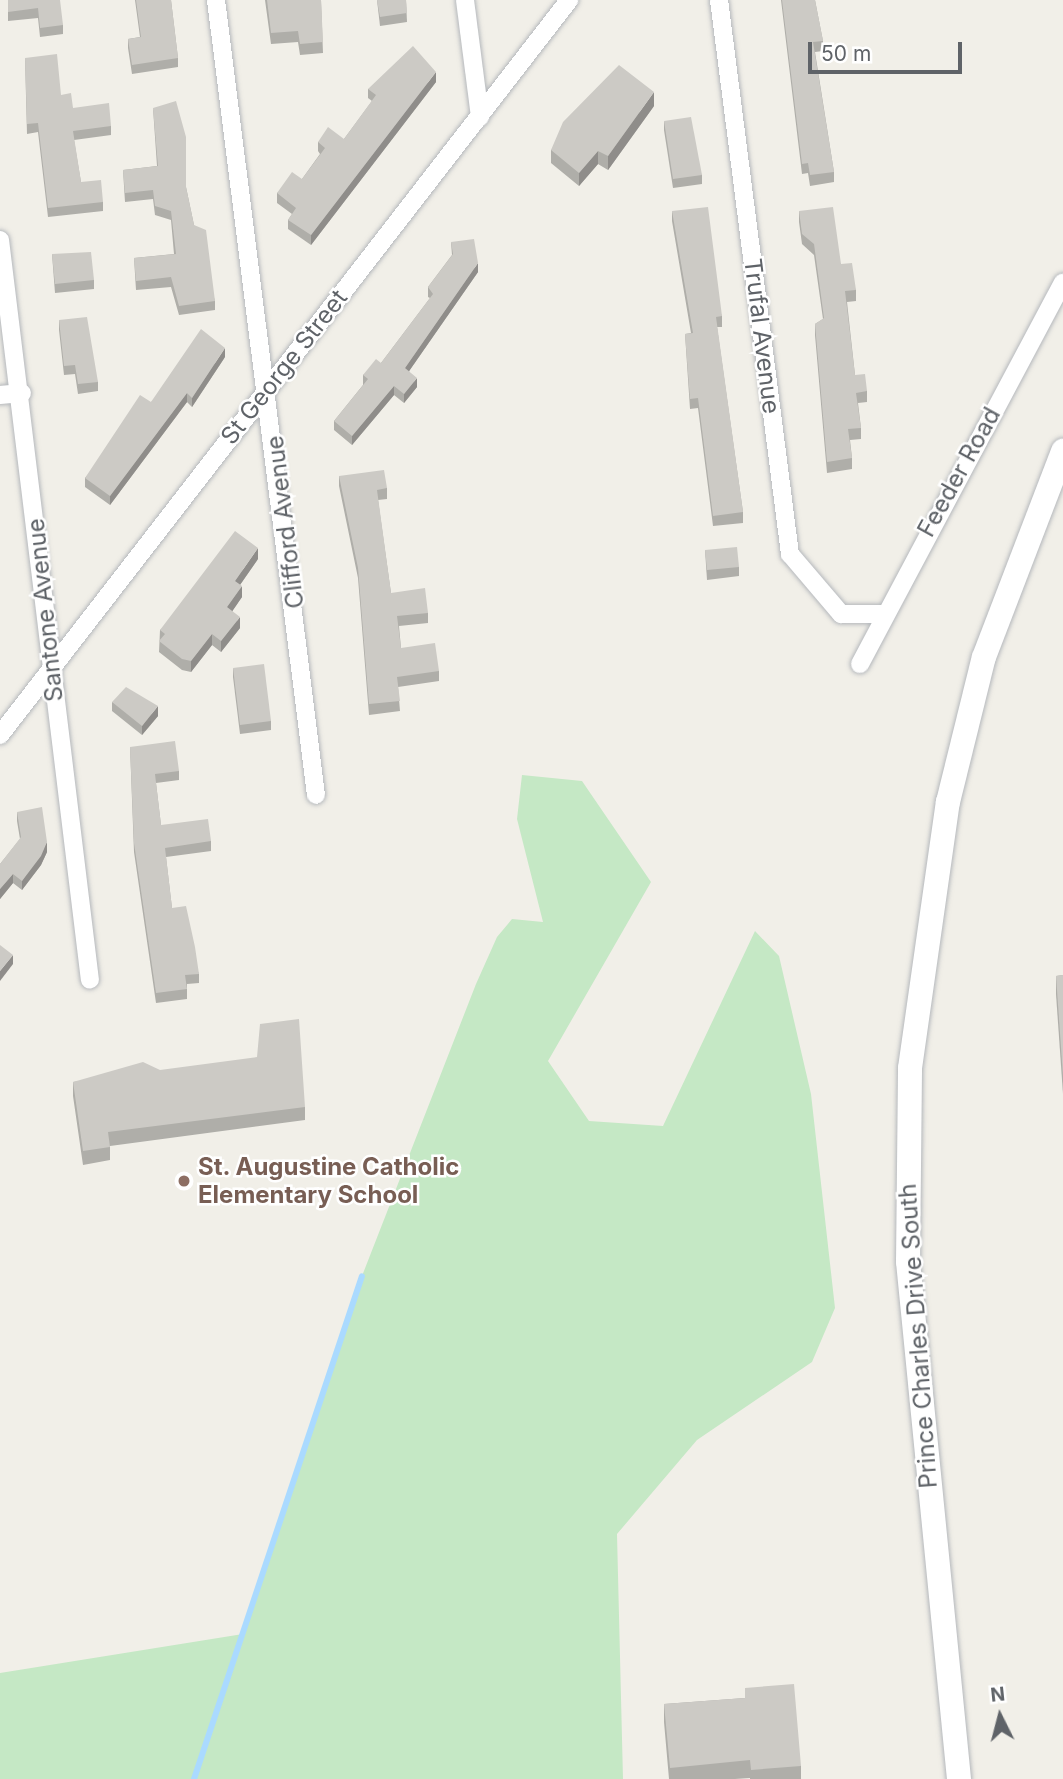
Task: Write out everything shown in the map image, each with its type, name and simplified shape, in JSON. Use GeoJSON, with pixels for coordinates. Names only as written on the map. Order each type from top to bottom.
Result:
{"type":"FeatureCollection","features":[{"type":"Feature","properties":{"kind":"main road","name":"Prince Charles Drive South"},"geometry":{"type":"LineString","coordinates":[[959,1779],[908,1262],[910,1068],[948,802],[984,657],[1063,451]]}},
{"type":"Feature","properties":{"kind":"street","name":"Clifford Avenue"},"geometry":{"type":"LineString","coordinates":[[216,0],[270,386],[317,795]]}},
{"type":"Feature","properties":{"kind":"street"},"geometry":{"type":"LineString","coordinates":[[465,0],[480,117]]}},
{"type":"Feature","properties":{"kind":"street","name":"St George Street"},"geometry":{"type":"LineString","coordinates":[[0,735],[569,0]]}},
{"type":"Feature","properties":{"kind":"street","name":"Trufal Avenue"},"geometry":{"type":"LineString","coordinates":[[719,0],[790,554],[841,614],[881,614]]}},
{"type":"Feature","properties":{"kind":"street","name":"Santone Avenue"},"geometry":{"type":"LineString","coordinates":[[0,240],[22,393],[51,668],[90,980]]}},
{"type":"Feature","properties":{"kind":"street","name":"Feeder Road"},"geometry":{"type":"LineString","coordinates":[[860,664],[881,614],[1063,283]]}},
{"type":"Feature","properties":{"kind":"street"},"geometry":{"type":"LineString","coordinates":[[0,395],[22,393]]}},
{"type":"Feature","properties":{"kind":"green space"},"geometry":{"type":"Polygon","coordinates":[[[522,775],[582,781],[651,882],[548,1061],[589,1121],[663,1126],[755,931],[779,956],[811,1094],[835,1308],[812,1362],[697,1440],[617,1534],[623,1779],[0,1779],[0,1673],[243,1634],[362,1276],[476,984],[497,937],[512,919],[543,922],[517,819],[522,775]]]}},
{"type":"Feature","properties":{"kind":"building"},"geometry":{"type":"Polygon","coordinates":[[[8,0],[60,0],[63,25],[40,28],[38,8],[8,12],[8,0]]]}},
{"type":"Feature","properties":{"kind":"building"},"geometry":{"type":"Polygon","coordinates":[[[136,0],[171,0],[178,58],[132,65],[128,39],[141,37],[136,0]]]}},
{"type":"Feature","properties":{"kind":"building"},"geometry":{"type":"Polygon","coordinates":[[[267,0],[321,0],[323,42],[300,44],[298,31],[271,33],[267,0]]]}},
{"type":"Feature","properties":{"kind":"building"},"geometry":{"type":"Polygon","coordinates":[[[377,0],[406,0],[407,13],[380,17],[377,0]]]}},
{"type":"Feature","properties":{"kind":"building"},"geometry":{"type":"Polygon","coordinates":[[[782,0],[815,0],[823,41],[813,42],[834,172],[810,175],[808,163],[802,164],[782,0]]]}},
{"type":"Feature","properties":{"kind":"building"},"geometry":{"type":"Polygon","coordinates":[[[413,46],[436,72],[311,235],[288,220],[296,208],[277,193],[292,172],[302,179],[325,148],[318,142],[328,127],[344,139],[376,95],[368,89],[413,46]]]}},
{"type":"Feature","properties":{"kind":"building"},"geometry":{"type":"Polygon","coordinates":[[[57,54],[61,95],[71,93],[73,108],[109,103],[111,126],[73,131],[81,182],[101,180],[103,202],[48,208],[38,123],[27,124],[25,58],[57,54]]]}},
{"type":"Feature","properties":{"kind":"building"},"geometry":{"type":"Polygon","coordinates":[[[619,65],[654,92],[608,156],[598,151],[579,173],[551,150],[563,122],[619,65]]]}},
{"type":"Feature","properties":{"kind":"building"},"geometry":{"type":"Polygon","coordinates":[[[176,101],[186,137],[186,187],[194,225],[206,230],[215,301],[179,306],[171,277],[136,281],[134,258],[176,254],[171,211],[155,206],[153,190],[125,193],[123,170],[158,166],[153,108],[176,101]]]}},
{"type":"Feature","properties":{"kind":"building"},"geometry":{"type":"Polygon","coordinates":[[[691,117],[702,175],[673,179],[664,121],[691,117]]]}},
{"type":"Feature","properties":{"kind":"building"},"geometry":{"type":"Polygon","coordinates":[[[708,207],[722,316],[716,317],[743,512],[713,516],[698,398],[690,399],[685,334],[693,333],[672,211],[708,207]]]}},
{"type":"Feature","properties":{"kind":"building"},"geometry":{"type":"Polygon","coordinates":[[[833,207],[841,264],[852,263],[856,290],[845,291],[855,375],[865,374],[867,391],[856,393],[861,428],[848,429],[852,458],[827,462],[815,324],[824,318],[814,244],[802,234],[799,211],[833,207]]]}},
{"type":"Feature","properties":{"kind":"building"},"geometry":{"type":"Polygon","coordinates":[[[474,239],[478,263],[405,368],[417,378],[404,394],[394,386],[352,436],[334,421],[368,379],[363,375],[376,359],[381,363],[433,294],[428,287],[453,254],[451,242],[474,239]]]}},
{"type":"Feature","properties":{"kind":"building"},"geometry":{"type":"Polygon","coordinates":[[[91,252],[94,280],[55,284],[52,254],[91,252]]]}},
{"type":"Feature","properties":{"kind":"building"},"geometry":{"type":"Polygon","coordinates":[[[87,317],[98,382],[78,384],[75,365],[64,366],[59,320],[87,317]]]}},
{"type":"Feature","properties":{"kind":"building"},"geometry":{"type":"Polygon","coordinates":[[[201,329],[225,348],[192,398],[187,393],[110,496],[85,478],[140,395],[151,402],[201,329]]]}},
{"type":"Feature","properties":{"kind":"building"},"geometry":{"type":"Polygon","coordinates":[[[384,470],[387,488],[377,490],[391,593],[425,588],[428,613],[397,616],[401,648],[435,643],[439,671],[397,677],[400,701],[369,704],[358,568],[339,476],[384,470]]]}},
{"type":"Feature","properties":{"kind":"building"},"geometry":{"type":"Polygon","coordinates":[[[235,531],[258,548],[235,581],[242,586],[227,607],[240,617],[221,641],[212,634],[191,661],[182,659],[159,641],[165,634],[160,630],[235,531]]]}},
{"type":"Feature","properties":{"kind":"building"},"geometry":{"type":"Polygon","coordinates":[[[737,547],[739,567],[707,570],[705,550],[737,547]]]}},
{"type":"Feature","properties":{"kind":"building"},"geometry":{"type":"Polygon","coordinates":[[[264,664],[271,721],[240,725],[233,668],[264,664]]]}},
{"type":"Feature","properties":{"kind":"building"},"geometry":{"type":"Polygon","coordinates":[[[126,687],[158,706],[142,726],[112,702],[126,687]]]}},
{"type":"Feature","properties":{"kind":"building"},"geometry":{"type":"Polygon","coordinates":[[[175,741],[179,771],[155,774],[161,825],[208,819],[211,841],[165,848],[172,908],[186,906],[199,974],[185,975],[187,989],[156,993],[134,843],[130,747],[175,741]]]}},
{"type":"Feature","properties":{"kind":"building"},"geometry":{"type":"Polygon","coordinates":[[[42,807],[47,842],[41,856],[22,881],[13,874],[0,889],[0,864],[21,837],[17,812],[42,807]]]}},
{"type":"Feature","properties":{"kind":"building"},"geometry":{"type":"Polygon","coordinates":[[[0,945],[13,955],[0,971],[0,945]]]}},
{"type":"Feature","properties":{"kind":"building"},"geometry":{"type":"Polygon","coordinates":[[[1063,975],[1063,1076],[1056,976],[1063,975]]]}},
{"type":"Feature","properties":{"kind":"building"},"geometry":{"type":"Polygon","coordinates":[[[299,1019],[305,1107],[108,1132],[110,1147],[83,1151],[73,1082],[143,1062],[160,1070],[257,1057],[260,1024],[299,1019]]]}},
{"type":"Feature","properties":{"kind":"building"},"geometry":{"type":"Polygon","coordinates":[[[794,1684],[801,1766],[751,1770],[750,1760],[670,1768],[664,1704],[745,1698],[745,1688],[794,1684]]]}},
{"type":"Feature","properties":{"kind":"waterway"},"geometry":{"type":"LineString","coordinates":[[194,1779],[362,1276]]}},
{"type":"Feature","properties":{"kind":"place","name":"St. Augustine Catholic Elementary School"},"geometry":{"type":"Point","coordinates":[184,1181]}}]}
